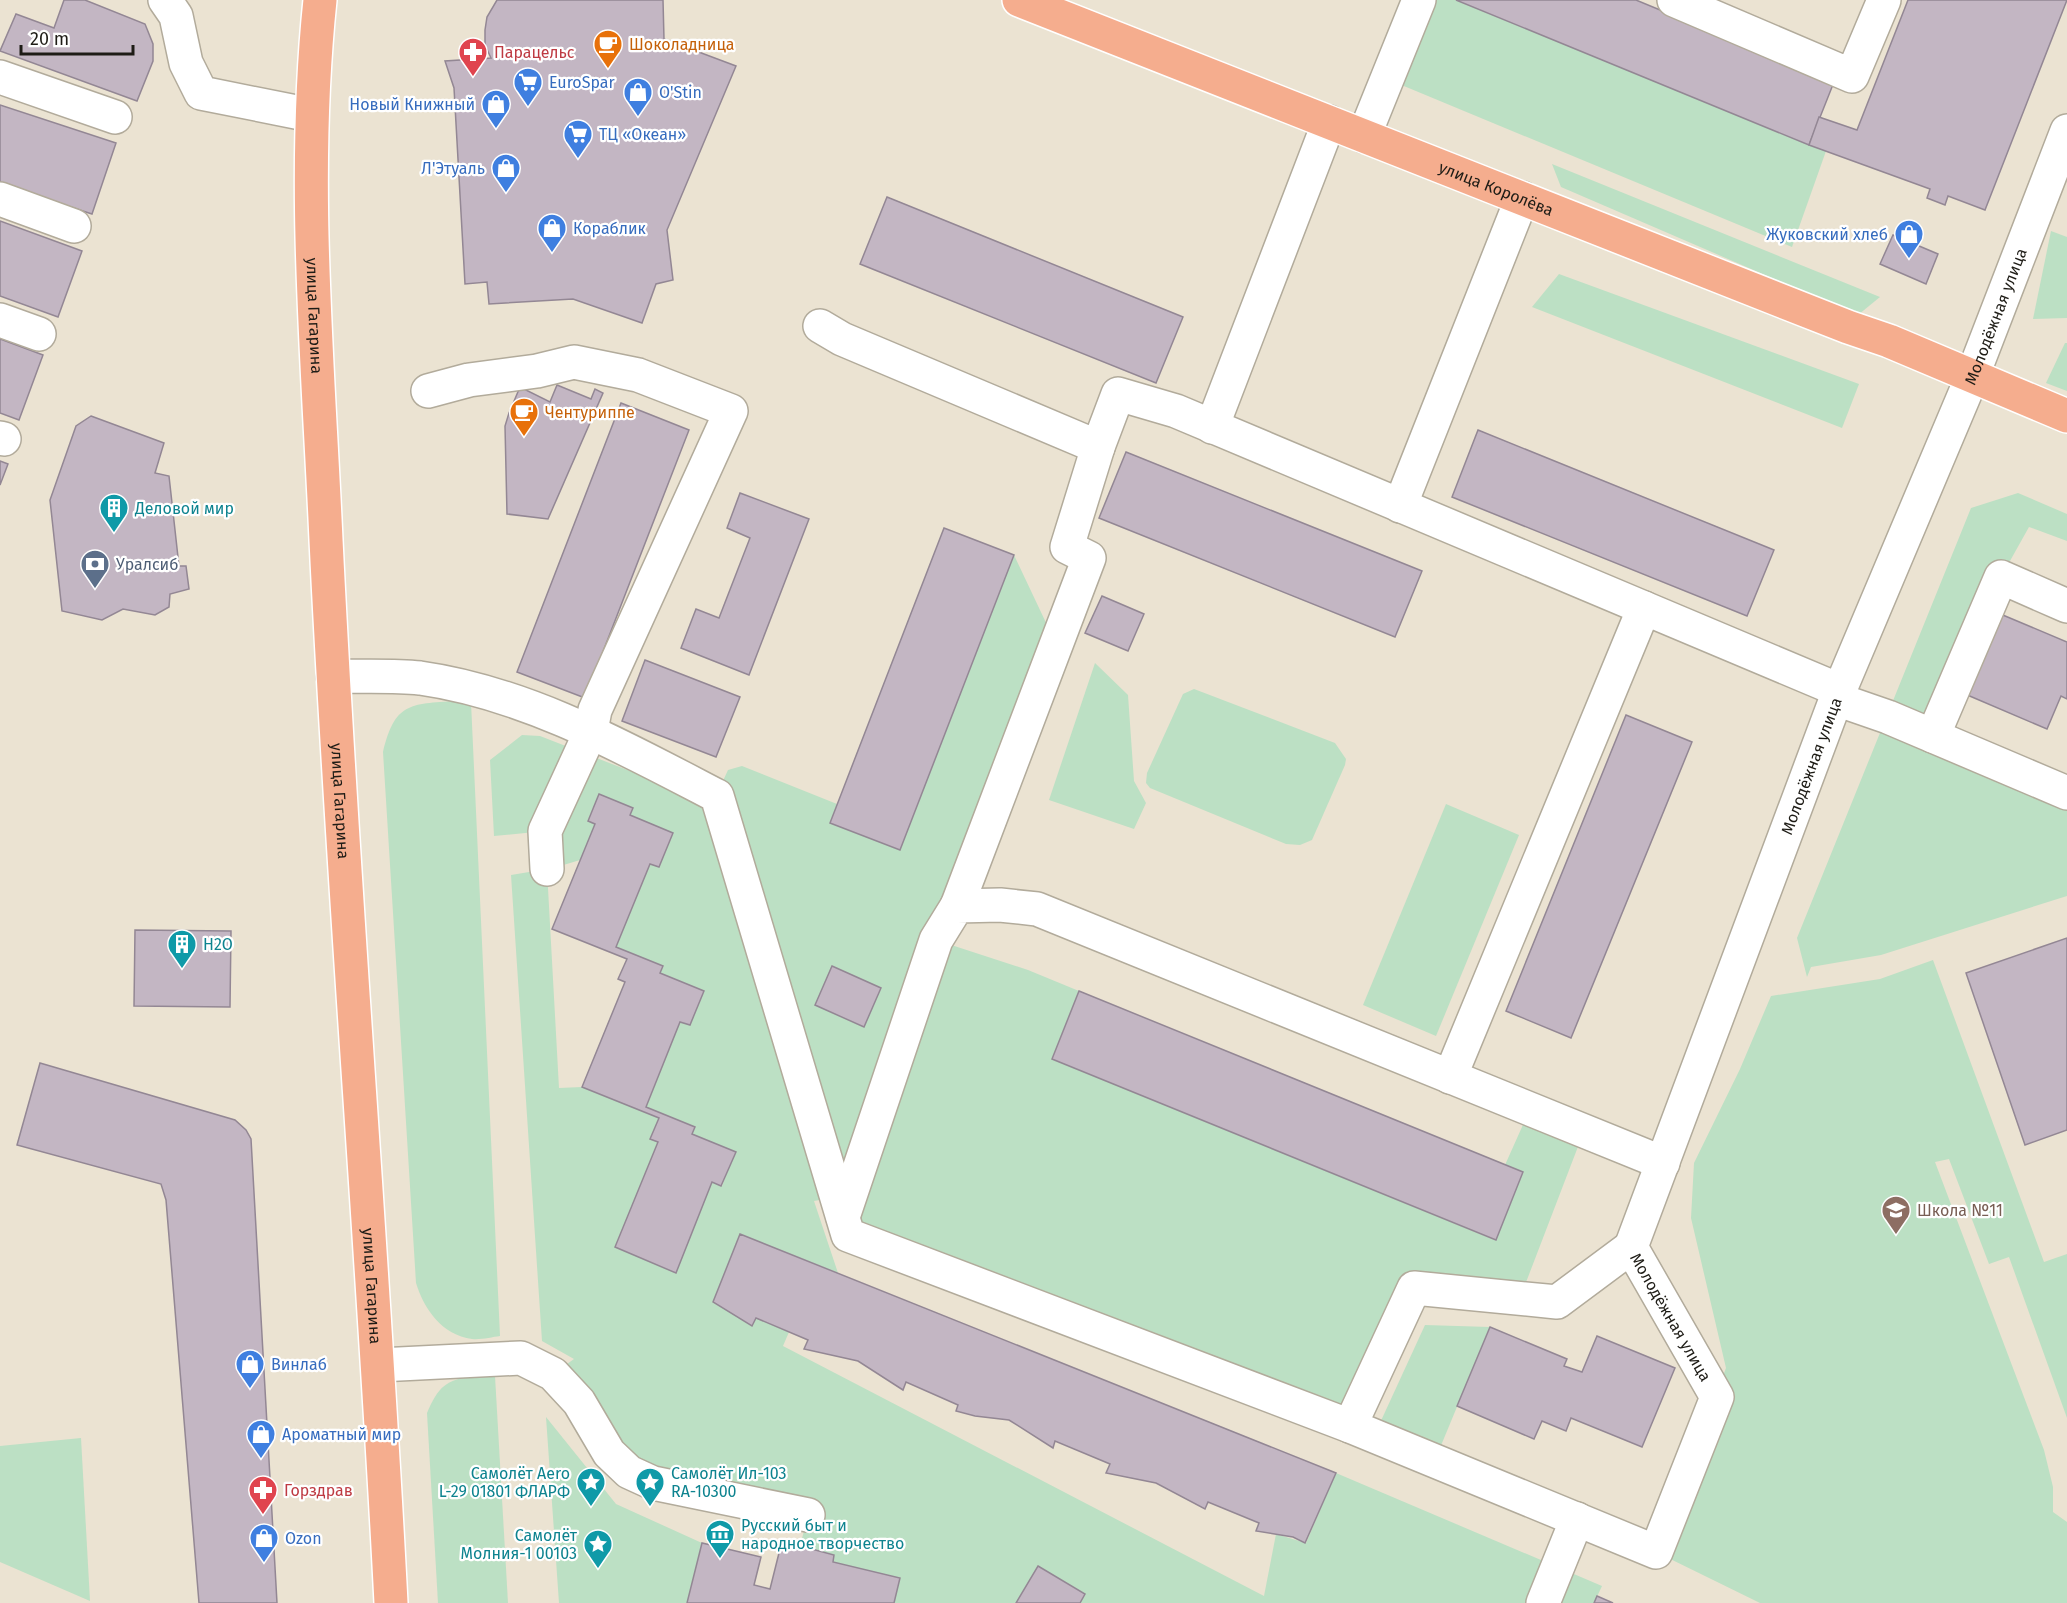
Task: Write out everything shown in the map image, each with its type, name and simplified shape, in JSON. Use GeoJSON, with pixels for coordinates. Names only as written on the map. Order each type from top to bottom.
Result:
{"type":"FeatureCollection","features":[{"type":"Feature","properties":{"kind":"main road","name":"улица Гагарина"},"geometry":{"type":"LineString","coordinates":[[320,0],[311,115],[310,205],[333,676],[379,1365],[391,1603]]}},
{"type":"Feature","properties":{"kind":"main road","name":"улица Королёва"},"geometry":{"type":"LineString","coordinates":[[1019,0],[1888,341],[2067,416]]}},
{"type":"Feature","properties":{"kind":"street"},"geometry":{"type":"LineString","coordinates":[[165,0],[176,16],[186,63],[201,93],[311,115]]}},
{"type":"Feature","properties":{"kind":"street"},"geometry":{"type":"LineString","coordinates":[[1364,136],[1419,0]]}},
{"type":"Feature","properties":{"kind":"street"},"geometry":{"type":"LineString","coordinates":[[1674,0],[1852,76],[1884,0]]}},
{"type":"Feature","properties":{"kind":"street"},"geometry":{"type":"LineString","coordinates":[[0,77],[115,117]]}},
{"type":"Feature","properties":{"kind":"street"},"geometry":{"type":"LineString","coordinates":[[1212,427],[1329,122]]}},
{"type":"Feature","properties":{"kind":"street","name":"Молодёжная улица"},"geometry":{"type":"LineString","coordinates":[[1577,1519],[1656,1552],[1717,1397],[1630,1247],[1838,695],[1972,377],[2067,132]]}},
{"type":"Feature","properties":{"kind":"street"},"geometry":{"type":"LineString","coordinates":[[1400,506],[1522,198]]}},
{"type":"Feature","properties":{"kind":"street"},"geometry":{"type":"LineString","coordinates":[[0,200],[74,226]]}},
{"type":"Feature","properties":{"kind":"street"},"geometry":{"type":"LineString","coordinates":[[0,321],[39,334]]}},
{"type":"Feature","properties":{"kind":"street"},"geometry":{"type":"LineString","coordinates":[[820,326],[842,339],[1098,447]]}},
{"type":"Feature","properties":{"kind":"street"},"geometry":{"type":"LineString","coordinates":[[428,391],[469,380],[537,371],[574,362],[638,375],[731,411],[595,710],[591,731],[545,831],[547,869]]}},
{"type":"Feature","properties":{"kind":"street"},"geometry":{"type":"LineString","coordinates":[[843,1217],[936,940],[957,906],[1089,558],[1067,547],[1098,447],[1118,394],[1176,411],[1644,608],[1838,695],[2067,793]]}},
{"type":"Feature","properties":{"kind":"street"},"geometry":{"type":"LineString","coordinates":[[1934,736],[2001,577],[2067,606]]}},
{"type":"Feature","properties":{"kind":"street"},"geometry":{"type":"LineString","coordinates":[[1450,1077],[1644,608]]}},
{"type":"Feature","properties":{"kind":"street"},"geometry":{"type":"LineString","coordinates":[[333,676],[418,678],[487,692],[591,731],[717,796],[848,1235],[1350,1426],[1577,1519],[1543,1603]]}},
{"type":"Feature","properties":{"kind":"street"},"geometry":{"type":"LineString","coordinates":[[957,906],[999,905],[1037,909],[1663,1163]]}},
{"type":"Feature","properties":{"kind":"street"},"geometry":{"type":"LineString","coordinates":[[1350,1426],[1414,1288],[1557,1302],[1630,1247]]}},
{"type":"Feature","properties":{"kind":"street"},"geometry":{"type":"LineString","coordinates":[[379,1365],[521,1358],[553,1374],[579,1402],[609,1453],[629,1472],[653,1484],[808,1515]]}},
{"type":"Feature","properties":{"kind":"green space"},"geometry":{"type":"Polygon","coordinates":[[[1419,0],[1456,0],[1826,151],[1792,247],[1387,79],[1419,0]]]}},
{"type":"Feature","properties":{"kind":"green space"},"geometry":{"type":"Polygon","coordinates":[[[1552,164],[1880,297],[1858,315],[1561,187],[1552,164]]]}},
{"type":"Feature","properties":{"kind":"green space"},"geometry":{"type":"Polygon","coordinates":[[[2051,231],[2067,237],[2067,318],[2033,319],[2051,231]]]}},
{"type":"Feature","properties":{"kind":"green space"},"geometry":{"type":"Polygon","coordinates":[[[1559,274],[1859,384],[1842,428],[1532,307],[1559,274]]]}},
{"type":"Feature","properties":{"kind":"green space"},"geometry":{"type":"Polygon","coordinates":[[[2067,343],[2067,391],[2046,383],[2067,343]]]}},
{"type":"Feature","properties":{"kind":"green space"},"geometry":{"type":"Polygon","coordinates":[[[2018,493],[2067,514],[2067,541],[2029,527],[2001,577],[1934,736],[2067,793],[2067,896],[1881,955],[1811,967],[1807,977],[1797,938],[1971,508],[2018,493]]]}},
{"type":"Feature","properties":{"kind":"green space"},"geometry":{"type":"Polygon","coordinates":[[[1014,555],[1057,646],[936,940],[1028,970],[1079,991],[1052,1059],[1495,1240],[1523,1172],[1505,1165],[1530,1109],[1584,1131],[1520,1298],[1414,1288],[1350,1426],[848,1235],[837,1197],[814,1201],[838,1273],[740,1234],[726,1308],[752,1326],[756,1318],[789,1332],[783,1346],[1264,1596],[1276,1534],[1306,1543],[1336,1473],[1602,1586],[1594,1603],[1080,1603],[1085,1594],[1038,1566],[1016,1603],[894,1603],[900,1578],[833,1562],[834,1555],[800,1546],[808,1516],[653,1483],[553,1374],[574,1359],[542,1341],[511,875],[547,869],[545,831],[494,836],[490,760],[522,735],[540,736],[684,792],[716,796],[728,770],[742,766],[837,804],[830,823],[900,850],[1014,555]],[[599,794],[588,820],[595,824],[580,860],[547,870],[559,1088],[582,1087],[659,1118],[650,1139],[658,1142],[615,1247],[676,1272],[712,1182],[722,1186],[735,1152],[692,1134],[695,1127],[646,1107],[680,1022],[690,1025],[704,991],[660,973],[662,967],[616,947],[650,864],[659,867],[673,833],[630,815],[632,808],[599,794]]]}},
{"type":"Feature","properties":{"kind":"green space"},"geometry":{"type":"Polygon","coordinates":[[[1095,663],[1128,695],[1134,781],[1146,803],[1134,829],[1049,800],[1095,663]]]}},
{"type":"Feature","properties":{"kind":"green space"},"geometry":{"type":"Polygon","coordinates":[[[1194,689],[1335,743],[1346,759],[1345,765],[1312,840],[1300,845],[1286,844],[1150,788],[1146,783],[1147,773],[1183,694],[1194,689]]]}},
{"type":"Feature","properties":{"kind":"green space"},"geometry":{"type":"Polygon","coordinates":[[[471,702],[500,1336],[479,1339],[461,1337],[443,1326],[429,1311],[416,1283],[383,752],[393,724],[406,709],[426,703],[471,702]]]}},
{"type":"Feature","properties":{"kind":"green space"},"geometry":{"type":"Polygon","coordinates":[[[1446,804],[1519,835],[1436,1036],[1363,1005],[1446,804]]]}},
{"type":"Feature","properties":{"kind":"green space","name":"Школа №11"},"geometry":{"type":"Polygon","coordinates":[[[1933,960],[2044,1262],[2067,1254],[2067,1418],[2009,1257],[1989,1264],[1949,1159],[1935,1162],[2044,1450],[2053,1487],[2053,1512],[2067,1522],[2067,1603],[1760,1603],[1656,1552],[1726,1368],[1691,1218],[1694,1163],[1740,1069],[1771,996],[1880,979],[1933,960]]]}},
{"type":"Feature","properties":{"kind":"green space"},"geometry":{"type":"Polygon","coordinates":[[[1425,1325],[1490,1327],[1435,1460],[1374,1436],[1425,1325]]]}},
{"type":"Feature","properties":{"kind":"green space"},"geometry":{"type":"Polygon","coordinates":[[[495,1376],[508,1603],[438,1603],[427,1413],[444,1386],[457,1379],[495,1376]]]}},
{"type":"Feature","properties":{"kind":"green space"},"geometry":{"type":"Polygon","coordinates":[[[546,1417],[616,1504],[702,1543],[687,1603],[559,1603],[546,1417]]]}},
{"type":"Feature","properties":{"kind":"green space"},"geometry":{"type":"Polygon","coordinates":[[[81,1438],[90,1601],[0,1562],[0,1446],[81,1438]]]}},
{"type":"Feature","properties":{"kind":"building"},"geometry":{"type":"Polygon","coordinates":[[[64,0],[85,0],[145,24],[153,44],[153,61],[137,101],[0,51],[16,14],[54,28],[64,0]]]}},
{"type":"Feature","properties":{"kind":"building","name":"ТЦ «Океан»"},"geometry":{"type":"Polygon","coordinates":[[[497,0],[663,0],[664,39],[736,66],[667,230],[673,280],[656,284],[642,323],[573,299],[489,304],[487,282],[465,284],[454,88],[445,61],[491,58],[485,45],[485,30],[487,17],[497,0]]]}},
{"type":"Feature","properties":{"kind":"building"},"geometry":{"type":"Polygon","coordinates":[[[1456,0],[1636,0],[1834,82],[1809,145],[1456,0]]]}},
{"type":"Feature","properties":{"kind":"building"},"geometry":{"type":"Polygon","coordinates":[[[1908,0],[2067,0],[1985,210],[1948,196],[1945,205],[1927,198],[1930,189],[1809,145],[1819,117],[1857,130],[1908,0]]]}},
{"type":"Feature","properties":{"kind":"building"},"geometry":{"type":"Polygon","coordinates":[[[0,105],[116,143],[92,214],[0,184],[0,105]]]}},
{"type":"Feature","properties":{"kind":"building"},"geometry":{"type":"Polygon","coordinates":[[[887,197],[1183,317],[1156,383],[860,264],[887,197]]]}},
{"type":"Feature","properties":{"kind":"building"},"geometry":{"type":"Polygon","coordinates":[[[0,221],[82,251],[58,317],[0,296],[0,221]]]}},
{"type":"Feature","properties":{"kind":"building","name":"Жуковский хлеб"},"geometry":{"type":"Polygon","coordinates":[[[1893,235],[1938,254],[1926,284],[1880,264],[1893,235]]]}},
{"type":"Feature","properties":{"kind":"building"},"geometry":{"type":"Polygon","coordinates":[[[0,339],[43,355],[19,420],[0,413],[0,339]]]}},
{"type":"Feature","properties":{"kind":"building"},"geometry":{"type":"Polygon","coordinates":[[[557,385],[591,399],[595,389],[603,393],[548,519],[507,514],[505,426],[509,413],[520,387],[550,402],[557,385]]]}},
{"type":"Feature","properties":{"kind":"building"},"geometry":{"type":"Polygon","coordinates":[[[621,403],[689,430],[585,698],[517,672],[621,403]]]}},
{"type":"Feature","properties":{"kind":"building","name":"Деловой мир"},"geometry":{"type":"Polygon","coordinates":[[[91,416],[164,443],[155,473],[169,476],[179,566],[186,566],[189,589],[170,594],[169,607],[155,615],[123,609],[102,620],[62,611],[50,500],[76,426],[91,416]]]}},
{"type":"Feature","properties":{"kind":"building"},"geometry":{"type":"Polygon","coordinates":[[[1478,430],[1774,550],[1747,616],[1452,497],[1478,430]]]}},
{"type":"Feature","properties":{"kind":"building"},"geometry":{"type":"Polygon","coordinates":[[[1126,452],[1422,571],[1395,637],[1099,518],[1126,452]]]}},
{"type":"Feature","properties":{"kind":"building"},"geometry":{"type":"Polygon","coordinates":[[[0,461],[8,464],[0,485],[0,461]]]}},
{"type":"Feature","properties":{"kind":"building"},"geometry":{"type":"Polygon","coordinates":[[[740,493],[809,519],[749,675],[681,648],[696,609],[719,618],[750,538],[727,528],[740,493]]]}},
{"type":"Feature","properties":{"kind":"building"},"geometry":{"type":"Polygon","coordinates":[[[944,528],[1014,555],[900,850],[830,823],[944,528]]]}},
{"type":"Feature","properties":{"kind":"building"},"geometry":{"type":"Polygon","coordinates":[[[1102,596],[1144,614],[1128,651],[1085,633],[1102,596]]]}},
{"type":"Feature","properties":{"kind":"building"},"geometry":{"type":"Polygon","coordinates":[[[1998,613],[2067,642],[2067,699],[2061,696],[2047,729],[1965,694],[1998,613]]]}},
{"type":"Feature","properties":{"kind":"building"},"geometry":{"type":"Polygon","coordinates":[[[645,660],[740,697],[716,757],[622,721],[645,660]]]}},
{"type":"Feature","properties":{"kind":"building"},"geometry":{"type":"Polygon","coordinates":[[[1626,715],[1692,742],[1571,1038],[1506,1011],[1626,715]]]}},
{"type":"Feature","properties":{"kind":"building"},"geometry":{"type":"Polygon","coordinates":[[[599,794],[633,808],[630,815],[673,833],[659,867],[650,864],[616,947],[663,966],[660,973],[704,991],[690,1025],[680,1022],[646,1107],[695,1127],[692,1134],[736,1152],[721,1186],[712,1182],[676,1273],[615,1247],[658,1142],[650,1139],[659,1118],[582,1087],[625,982],[618,979],[627,959],[552,929],[595,824],[588,821],[599,794]]]}},
{"type":"Feature","properties":{"kind":"building","name":"H2O"},"geometry":{"type":"Polygon","coordinates":[[[135,930],[231,931],[230,1007],[134,1006],[135,930]]]}},
{"type":"Feature","properties":{"kind":"building"},"geometry":{"type":"Polygon","coordinates":[[[2067,938],[2067,1130],[2025,1145],[1966,973],[2067,938]]]}},
{"type":"Feature","properties":{"kind":"building"},"geometry":{"type":"Polygon","coordinates":[[[832,966],[881,988],[864,1027],[815,1005],[832,966]]]}},
{"type":"Feature","properties":{"kind":"building"},"geometry":{"type":"Polygon","coordinates":[[[1079,991],[1523,1172],[1496,1240],[1052,1059],[1079,991]]]}},
{"type":"Feature","properties":{"kind":"building"},"geometry":{"type":"Polygon","coordinates":[[[40,1063],[235,1120],[246,1130],[251,1139],[277,1603],[199,1603],[166,1200],[161,1184],[17,1145],[40,1063]]]}},
{"type":"Feature","properties":{"kind":"building"},"geometry":{"type":"Polygon","coordinates":[[[740,1234],[1336,1473],[1305,1543],[1293,1537],[1256,1531],[1259,1523],[1208,1502],[1205,1509],[1156,1483],[1106,1473],[1110,1464],[1055,1441],[1053,1448],[1009,1420],[956,1411],[958,1405],[906,1382],[903,1390],[858,1361],[804,1349],[808,1340],[756,1318],[752,1326],[713,1302],[740,1234]]]}},
{"type":"Feature","properties":{"kind":"building"},"geometry":{"type":"Polygon","coordinates":[[[1490,1327],[1567,1359],[1564,1366],[1582,1372],[1597,1336],[1675,1368],[1642,1447],[1571,1418],[1566,1431],[1542,1421],[1534,1439],[1457,1406],[1490,1327]]]}},
{"type":"Feature","properties":{"kind":"building"},"geometry":{"type":"Polygon","coordinates":[[[782,1541],[834,1555],[833,1562],[900,1578],[894,1603],[687,1603],[702,1543],[761,1557],[754,1585],[770,1589],[782,1541]]]}},
{"type":"Feature","properties":{"kind":"building"},"geometry":{"type":"Polygon","coordinates":[[[1038,1566],[1085,1594],[1080,1603],[1016,1603],[1038,1566]]]}},
{"type":"Feature","properties":{"kind":"building"},"geometry":{"type":"Polygon","coordinates":[[[1597,1596],[1613,1603],[1594,1603],[1597,1596]]]}},
{"type":"Feature","properties":{"kind":"place","name":"Шоколадница"},"geometry":{"type":"Point","coordinates":[608,70]}},
{"type":"Feature","properties":{"kind":"place","name":"Парацельс"},"geometry":{"type":"Point","coordinates":[473,78]}},
{"type":"Feature","properties":{"kind":"place","name":"EuroSpar"},"geometry":{"type":"Point","coordinates":[528,108]}},
{"type":"Feature","properties":{"kind":"place","name":"O'Stin"},"geometry":{"type":"Point","coordinates":[638,118]}},
{"type":"Feature","properties":{"kind":"place","name":"Новый Книжный"},"geometry":{"type":"Point","coordinates":[496,130]}},
{"type":"Feature","properties":{"kind":"place","name":"ТЦ «Океан»"},"geometry":{"type":"Point","coordinates":[578,160]}},
{"type":"Feature","properties":{"kind":"place","name":"Л'Этуаль"},"geometry":{"type":"Point","coordinates":[506,194]}},
{"type":"Feature","properties":{"kind":"place","name":"Кораблик"},"geometry":{"type":"Point","coordinates":[552,254]}},
{"type":"Feature","properties":{"kind":"place","name":"Жуковский хлеб"},"geometry":{"type":"Point","coordinates":[1909,260]}},
{"type":"Feature","properties":{"kind":"place","name":"Чентуриппе"},"geometry":{"type":"Point","coordinates":[524,438]}},
{"type":"Feature","properties":{"kind":"place","name":"Деловой мир"},"geometry":{"type":"Point","coordinates":[114,534]}},
{"type":"Feature","properties":{"kind":"place","name":"Уралсиб"},"geometry":{"type":"Point","coordinates":[95,590]}},
{"type":"Feature","properties":{"kind":"place","name":"H2O"},"geometry":{"type":"Point","coordinates":[182,970]}},
{"type":"Feature","properties":{"kind":"place","name":"Школа №11"},"geometry":{"type":"Point","coordinates":[1896,1236]}},
{"type":"Feature","properties":{"kind":"place","name":"Винлаб"},"geometry":{"type":"Point","coordinates":[250,1390]}},
{"type":"Feature","properties":{"kind":"place","name":"Ароматный мир"},"geometry":{"type":"Point","coordinates":[261,1460]}},
{"type":"Feature","properties":{"kind":"place","name":"Самолёт Aero L-29 01801 ФЛАРФ"},"geometry":{"type":"Point","coordinates":[591,1508]}},
{"type":"Feature","properties":{"kind":"place","name":"Самолёт Ил-103 RA-10300"},"geometry":{"type":"Point","coordinates":[650,1508]}},
{"type":"Feature","properties":{"kind":"place","name":"Горздрав"},"geometry":{"type":"Point","coordinates":[263,1516]}},
{"type":"Feature","properties":{"kind":"place","name":"Русский быт и народное творчество"},"geometry":{"type":"Point","coordinates":[720,1560]}},
{"type":"Feature","properties":{"kind":"place","name":"Ozon"},"geometry":{"type":"Point","coordinates":[264,1564]}},
{"type":"Feature","properties":{"kind":"place","name":"Самолёт Молния-1 00103"},"geometry":{"type":"Point","coordinates":[598,1570]}}]}
